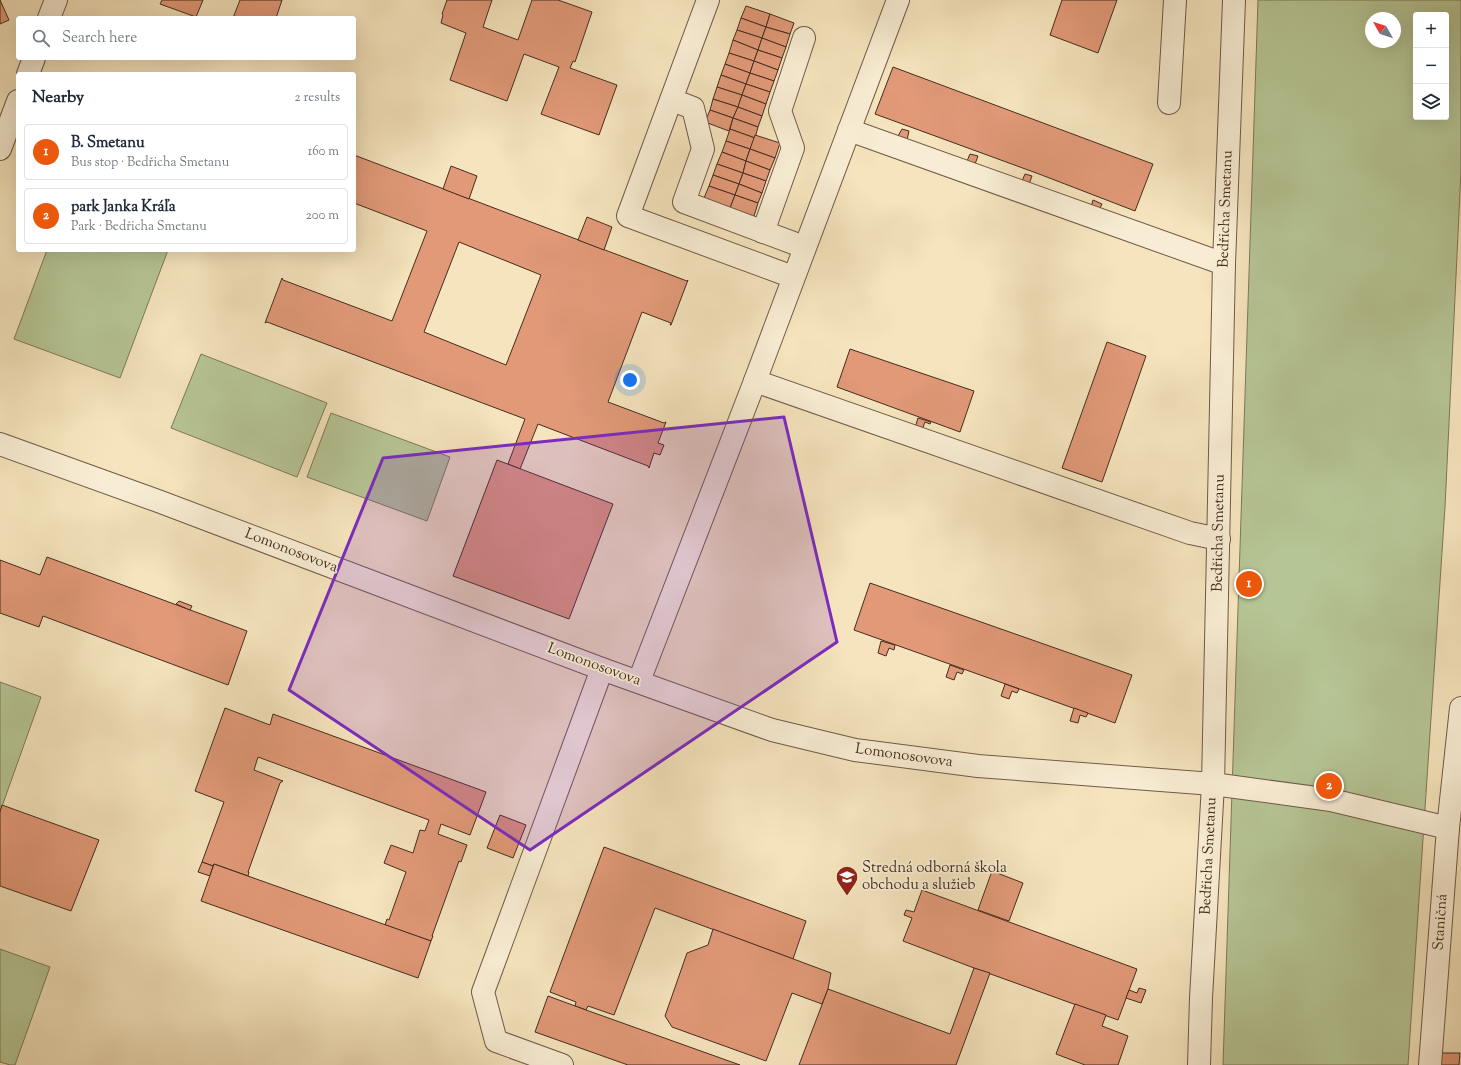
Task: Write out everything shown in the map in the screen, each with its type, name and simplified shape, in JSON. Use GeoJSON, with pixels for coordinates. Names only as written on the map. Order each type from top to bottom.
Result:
{"type":"FeatureCollection","features":[{"type":"Feature","properties":{"kind":"street"},"geometry":{"type":"LineString","coordinates":[[50,16],[56,0]]}},
{"type":"Feature","properties":{"kind":"street"},"geometry":{"type":"LineString","coordinates":[[708,0],[628,216],[793,277]]}},
{"type":"Feature","properties":{"kind":"street"},"geometry":{"type":"LineString","coordinates":[[639,682],[755,381],[804,247],[898,0]]}},
{"type":"Feature","properties":{"kind":"street"},"geometry":{"type":"LineString","coordinates":[[1169,103],[1175,0]]}},
{"type":"Feature","properties":{"kind":"street","name":"Bedřicha Smetanu"},"geometry":{"type":"LineString","coordinates":[[1200,1065],[1201,998],[1213,784],[1224,264],[1234,0]]}},
{"type":"Feature","properties":{"kind":"street"},"geometry":{"type":"LineString","coordinates":[[763,232],[793,148],[780,111],[804,38]]}},
{"type":"Feature","properties":{"kind":"street"},"geometry":{"type":"LineString","coordinates":[[29,72],[33,60]]}},
{"type":"Feature","properties":{"kind":"street"},"geometry":{"type":"LineString","coordinates":[[672,100],[693,108],[703,148],[684,202],[804,247]]}},
{"type":"Feature","properties":{"kind":"street"},"geometry":{"type":"LineString","coordinates":[[2,139],[16,106]]}},
{"type":"Feature","properties":{"kind":"street"},"geometry":{"type":"LineString","coordinates":[[849,130],[1224,264]]}},
{"type":"Feature","properties":{"kind":"street"},"geometry":{"type":"LineString","coordinates":[[755,381],[1190,534],[1218,539]]}},
{"type":"Feature","properties":{"kind":"street","name":"Lomonosovova"},"geometry":{"type":"LineString","coordinates":[[0,444],[158,501],[602,669],[772,730],[855,750],[978,766],[1213,784],[1332,800],[1448,828]]}},
{"type":"Feature","properties":{"kind":"street"},"geometry":{"type":"LineString","coordinates":[[562,1065],[496,1040],[483,992],[602,669]]}},
{"type":"Feature","properties":{"kind":"street","name":"Staničná"},"geometry":{"type":"LineString","coordinates":[[1430,1065],[1448,828],[1461,708]]}},
{"type":"Feature","properties":{"kind":"highlighted area"},"geometry":{"type":"Polygon","coordinates":[[[784,417],[837,642],[530,850],[289,690],[383,458],[784,417]]]}},
{"type":"Feature","properties":{"kind":"green space"},"geometry":{"type":"Polygon","coordinates":[[[1258,0],[1461,0],[1461,171],[1445,507],[1408,1065],[1223,1065],[1258,0]]]}},
{"type":"Feature","properties":{"kind":"green space"},"geometry":{"type":"Polygon","coordinates":[[[46,252],[167,252],[120,378],[14,339],[46,252]]]}},
{"type":"Feature","properties":{"kind":"green space"},"geometry":{"type":"Polygon","coordinates":[[[201,354],[327,403],[297,477],[171,428],[201,354]]]}},
{"type":"Feature","properties":{"kind":"green space"},"geometry":{"type":"Polygon","coordinates":[[[331,413],[450,457],[427,521],[307,477],[331,413]]]}},
{"type":"Feature","properties":{"kind":"green space"},"geometry":{"type":"Polygon","coordinates":[[[0,682],[41,697],[0,812],[0,682]]]}},
{"type":"Feature","properties":{"kind":"green space"},"geometry":{"type":"Polygon","coordinates":[[[0,949],[50,967],[15,1065],[0,1062],[0,949]]]}},
{"type":"Feature","properties":{"kind":"building"},"geometry":{"type":"Polygon","coordinates":[[[0,0],[9,20],[0,24],[0,0]]]}},
{"type":"Feature","properties":{"kind":"building"},"geometry":{"type":"Polygon","coordinates":[[[162,0],[203,0],[196,16],[160,4],[162,0]]]}},
{"type":"Feature","properties":{"kind":"building"},"geometry":{"type":"Polygon","coordinates":[[[240,0],[282,0],[277,16],[234,16],[240,0]]]}},
{"type":"Feature","properties":{"kind":"building"},"geometry":{"type":"Polygon","coordinates":[[[447,0],[492,0],[483,27],[518,40],[532,0],[558,0],[592,12],[575,62],[573,61],[570,68],[617,85],[599,135],[541,114],[559,67],[524,54],[507,101],[450,80],[466,33],[441,23],[442,14],[447,0]]]}},
{"type":"Feature","properties":{"kind":"building"},"geometry":{"type":"Polygon","coordinates":[[[1062,0],[1117,0],[1098,53],[1050,35],[1062,0]]]}},
{"type":"Feature","properties":{"kind":"building"},"geometry":{"type":"Polygon","coordinates":[[[746,6],[770,14],[766,27],[741,18],[746,6]]]}},
{"type":"Feature","properties":{"kind":"building"},"geometry":{"type":"Polygon","coordinates":[[[770,14],[794,23],[790,34],[766,27],[770,14]]]}},
{"type":"Feature","properties":{"kind":"building"},"geometry":{"type":"Polygon","coordinates":[[[741,18],[766,27],[762,38],[737,30],[741,18]]]}},
{"type":"Feature","properties":{"kind":"building"},"geometry":{"type":"Polygon","coordinates":[[[766,27],[790,34],[786,47],[762,38],[766,27]]]}},
{"type":"Feature","properties":{"kind":"building"},"geometry":{"type":"Polygon","coordinates":[[[737,30],[762,38],[758,50],[733,40],[737,30]]]}},
{"type":"Feature","properties":{"kind":"building"},"geometry":{"type":"Polygon","coordinates":[[[762,38],[786,47],[782,58],[758,50],[762,38]]]}},
{"type":"Feature","properties":{"kind":"building"},"geometry":{"type":"Polygon","coordinates":[[[733,40],[758,50],[754,61],[729,53],[733,40]]]}},
{"type":"Feature","properties":{"kind":"building"},"geometry":{"type":"Polygon","coordinates":[[[758,50],[782,58],[778,70],[754,61],[758,50]]]}},
{"type":"Feature","properties":{"kind":"building"},"geometry":{"type":"Polygon","coordinates":[[[729,53],[754,61],[750,73],[725,64],[729,53]]]}},
{"type":"Feature","properties":{"kind":"building"},"geometry":{"type":"Polygon","coordinates":[[[754,61],[778,70],[774,81],[750,73],[754,61]]]}},
{"type":"Feature","properties":{"kind":"building"},"geometry":{"type":"Polygon","coordinates":[[[725,64],[750,73],[746,84],[721,75],[725,64]]]}},
{"type":"Feature","properties":{"kind":"building"},"geometry":{"type":"Polygon","coordinates":[[[893,67],[1153,164],[1135,211],[875,114],[893,67]]]}},
{"type":"Feature","properties":{"kind":"building"},"geometry":{"type":"Polygon","coordinates":[[[750,73],[774,81],[770,92],[746,84],[750,73]]]}},
{"type":"Feature","properties":{"kind":"building"},"geometry":{"type":"Polygon","coordinates":[[[721,75],[746,84],[742,95],[717,87],[721,75]]]}},
{"type":"Feature","properties":{"kind":"building"},"geometry":{"type":"Polygon","coordinates":[[[746,84],[770,92],[766,104],[742,95],[746,84]]]}},
{"type":"Feature","properties":{"kind":"building"},"geometry":{"type":"Polygon","coordinates":[[[717,87],[742,95],[738,107],[713,99],[717,87]]]}},
{"type":"Feature","properties":{"kind":"building"},"geometry":{"type":"Polygon","coordinates":[[[742,95],[766,104],[762,116],[738,107],[742,95]]]}},
{"type":"Feature","properties":{"kind":"building"},"geometry":{"type":"Polygon","coordinates":[[[713,99],[738,107],[733,118],[710,110],[713,99]]]}},
{"type":"Feature","properties":{"kind":"building"},"geometry":{"type":"Polygon","coordinates":[[[738,107],[762,116],[758,127],[733,118],[738,107]]]}},
{"type":"Feature","properties":{"kind":"building"},"geometry":{"type":"Polygon","coordinates":[[[710,110],[733,118],[729,131],[705,122],[710,110]]]}},
{"type":"Feature","properties":{"kind":"building"},"geometry":{"type":"Polygon","coordinates":[[[733,118],[758,127],[755,138],[730,129],[733,118]]]}},
{"type":"Feature","properties":{"kind":"building"},"geometry":{"type":"Polygon","coordinates":[[[730,129],[755,138],[750,149],[726,141],[730,129]]]}},
{"type":"Feature","properties":{"kind":"building"},"geometry":{"type":"Polygon","coordinates":[[[902,129],[909,131],[907,140],[898,136],[902,129]]]}},
{"type":"Feature","properties":{"kind":"building"},"geometry":{"type":"Polygon","coordinates":[[[755,135],[780,143],[775,158],[750,149],[755,135]]]}},
{"type":"Feature","properties":{"kind":"building"},"geometry":{"type":"Polygon","coordinates":[[[726,141],[750,149],[746,161],[722,152],[726,141]]]}},
{"type":"Feature","properties":{"kind":"building"},"geometry":{"type":"Polygon","coordinates":[[[750,149],[775,158],[770,170],[746,161],[750,149]]]}},
{"type":"Feature","properties":{"kind":"building"},"geometry":{"type":"Polygon","coordinates":[[[722,152],[746,161],[743,173],[717,164],[722,152]]]}},
{"type":"Feature","properties":{"kind":"building"},"geometry":{"type":"Polygon","coordinates":[[[970,154],[978,156],[975,164],[967,161],[970,154]]]}},
{"type":"Feature","properties":{"kind":"building"},"geometry":{"type":"Polygon","coordinates":[[[356,156],[687,281],[688,280],[671,325],[671,323],[642,312],[608,402],[664,423],[666,422],[658,443],[664,445],[660,455],[654,453],[649,468],[648,466],[538,424],[520,469],[508,464],[525,419],[267,322],[265,323],[282,278],[283,280],[392,321],[427,231],[356,204],[356,156]],[[459,242],[424,332],[506,365],[541,275],[459,242]]]}},
{"type":"Feature","properties":{"kind":"building"},"geometry":{"type":"Polygon","coordinates":[[[746,161],[770,170],[766,181],[743,173],[746,161]]]}},
{"type":"Feature","properties":{"kind":"building"},"geometry":{"type":"Polygon","coordinates":[[[717,164],[743,173],[739,184],[713,175],[717,164]]]}},
{"type":"Feature","properties":{"kind":"building"},"geometry":{"type":"Polygon","coordinates":[[[451,166],[477,176],[469,199],[443,189],[451,166]]]}},
{"type":"Feature","properties":{"kind":"building"},"geometry":{"type":"Polygon","coordinates":[[[743,173],[766,181],[762,193],[739,184],[743,173]]]}},
{"type":"Feature","properties":{"kind":"building"},"geometry":{"type":"Polygon","coordinates":[[[1025,174],[1032,176],[1029,184],[1022,181],[1025,174]]]}},
{"type":"Feature","properties":{"kind":"building"},"geometry":{"type":"Polygon","coordinates":[[[713,175],[739,184],[735,195],[709,186],[713,175]]]}},
{"type":"Feature","properties":{"kind":"building"},"geometry":{"type":"Polygon","coordinates":[[[739,184],[762,193],[758,203],[735,195],[739,184]]]}},
{"type":"Feature","properties":{"kind":"building"},"geometry":{"type":"Polygon","coordinates":[[[709,186],[735,195],[730,208],[704,198],[709,186]]]}},
{"type":"Feature","properties":{"kind":"building"},"geometry":{"type":"Polygon","coordinates":[[[735,195],[758,203],[754,216],[730,208],[735,195]]]}},
{"type":"Feature","properties":{"kind":"building"},"geometry":{"type":"Polygon","coordinates":[[[1093,200],[1102,204],[1099,210],[1091,207],[1093,200]]]}},
{"type":"Feature","properties":{"kind":"building"},"geometry":{"type":"Polygon","coordinates":[[[587,217],[612,227],[604,250],[578,240],[587,217]]]}},
{"type":"Feature","properties":{"kind":"building"},"geometry":{"type":"Polygon","coordinates":[[[1107,342],[1146,356],[1102,482],[1062,468],[1107,342]]]}},
{"type":"Feature","properties":{"kind":"building"},"geometry":{"type":"Polygon","coordinates":[[[850,349],[974,391],[960,432],[837,387],[850,349]]]}},
{"type":"Feature","properties":{"kind":"building"},"geometry":{"type":"Polygon","coordinates":[[[918,418],[931,422],[930,424],[925,422],[922,430],[915,428],[918,418]]]}},
{"type":"Feature","properties":{"kind":"building"},"geometry":{"type":"Polygon","coordinates":[[[497,460],[613,504],[569,619],[453,576],[497,460]]]}},
{"type":"Feature","properties":{"kind":"building"},"geometry":{"type":"Polygon","coordinates":[[[47,557],[247,631],[228,685],[43,616],[39,627],[0,613],[0,560],[40,575],[47,557]]]}},
{"type":"Feature","properties":{"kind":"building"},"geometry":{"type":"Polygon","coordinates":[[[870,583],[1132,675],[1115,723],[854,630],[870,583]]]}},
{"type":"Feature","properties":{"kind":"building"},"geometry":{"type":"Polygon","coordinates":[[[179,601],[192,606],[190,610],[176,604],[179,601]]]}},
{"type":"Feature","properties":{"kind":"building"},"geometry":{"type":"Polygon","coordinates":[[[881,641],[895,645],[894,650],[889,648],[886,656],[878,653],[881,641]]]}},
{"type":"Feature","properties":{"kind":"building"},"geometry":{"type":"Polygon","coordinates":[[[950,665],[964,670],[962,674],[957,672],[954,680],[946,677],[950,665]]]}},
{"type":"Feature","properties":{"kind":"building"},"geometry":{"type":"Polygon","coordinates":[[[1005,684],[1019,689],[1017,693],[1012,691],[1009,699],[1001,696],[1005,684]]]}},
{"type":"Feature","properties":{"kind":"building"},"geometry":{"type":"Polygon","coordinates":[[[225,708],[270,725],[273,714],[486,792],[470,835],[441,824],[438,834],[467,845],[461,862],[459,861],[431,941],[385,925],[387,919],[389,920],[406,872],[384,863],[391,845],[413,853],[420,830],[425,831],[429,820],[258,757],[254,770],[283,781],[280,783],[248,872],[248,876],[214,864],[213,866],[202,862],[224,802],[195,791],[225,708]]]}},
{"type":"Feature","properties":{"kind":"building"},"geometry":{"type":"Polygon","coordinates":[[[1074,708],[1088,713],[1086,717],[1080,715],[1078,723],[1070,721],[1074,708]]]}},
{"type":"Feature","properties":{"kind":"building"},"geometry":{"type":"Polygon","coordinates":[[[2,805],[99,840],[71,911],[0,886],[0,812],[2,805]]]}},
{"type":"Feature","properties":{"kind":"building"},"geometry":{"type":"Polygon","coordinates":[[[500,815],[526,825],[513,858],[487,848],[500,815]]]}},
{"type":"Feature","properties":{"kind":"building"},"geometry":{"type":"Polygon","coordinates":[[[604,847],[806,921],[793,959],[655,908],[614,1015],[588,1006],[586,1010],[575,1006],[576,1002],[550,992],[604,847]]]}},
{"type":"Feature","properties":{"kind":"building"},"geometry":{"type":"Polygon","coordinates":[[[202,862],[213,866],[210,876],[198,872],[202,862]]]}},
{"type":"Feature","properties":{"kind":"building"},"geometry":{"type":"Polygon","coordinates":[[[214,864],[431,941],[418,978],[201,901],[214,864]]]}},
{"type":"Feature","properties":{"kind":"building"},"geometry":{"type":"Polygon","coordinates":[[[992,871],[1023,883],[1009,921],[978,910],[992,871]]]}},
{"type":"Feature","properties":{"kind":"building"},"geometry":{"type":"Polygon","coordinates":[[[922,890],[1137,969],[1118,1020],[903,941],[912,918],[904,915],[906,910],[914,912],[922,890]]]}},
{"type":"Feature","properties":{"kind":"building"},"geometry":{"type":"Polygon","coordinates":[[[713,929],[831,973],[828,989],[822,1004],[792,993],[766,1061],[672,1027],[665,1016],[687,953],[708,945],[713,929]]]}},
{"type":"Feature","properties":{"kind":"building"},"geometry":{"type":"Polygon","coordinates":[[[974,968],[990,973],[956,1065],[799,1065],[828,989],[950,1034],[974,968]]]}},
{"type":"Feature","properties":{"kind":"building"},"geometry":{"type":"Polygon","coordinates":[[[1139,988],[1146,990],[1141,1003],[1126,998],[1129,990],[1137,993],[1139,988]]]}},
{"type":"Feature","properties":{"kind":"building"},"geometry":{"type":"Polygon","coordinates":[[[548,996],[740,1065],[628,1065],[535,1032],[548,996]]]}},
{"type":"Feature","properties":{"kind":"building"},"geometry":{"type":"Polygon","coordinates":[[[1075,1004],[1106,1015],[1102,1026],[1128,1036],[1118,1065],[1085,1065],[1056,1054],[1075,1004]]]}},
{"type":"Feature","properties":{"kind":"building"},"geometry":{"type":"Polygon","coordinates":[[[1439,1053],[1460,1053],[1459,1065],[1439,1065],[1439,1053]]]}},
{"type":"Feature","properties":{"kind":"place","name":"B. Smetanu"},"geometry":{"type":"Point","coordinates":[1249,584]}},
{"type":"Feature","properties":{"kind":"place","name":"park Janka Kráľa"},"geometry":{"type":"Point","coordinates":[1329,786]}},
{"type":"Feature","properties":{"kind":"place","name":"Stredná odborná škola obchodu a služieb"},"geometry":{"type":"Point","coordinates":[847,896]}}]}
